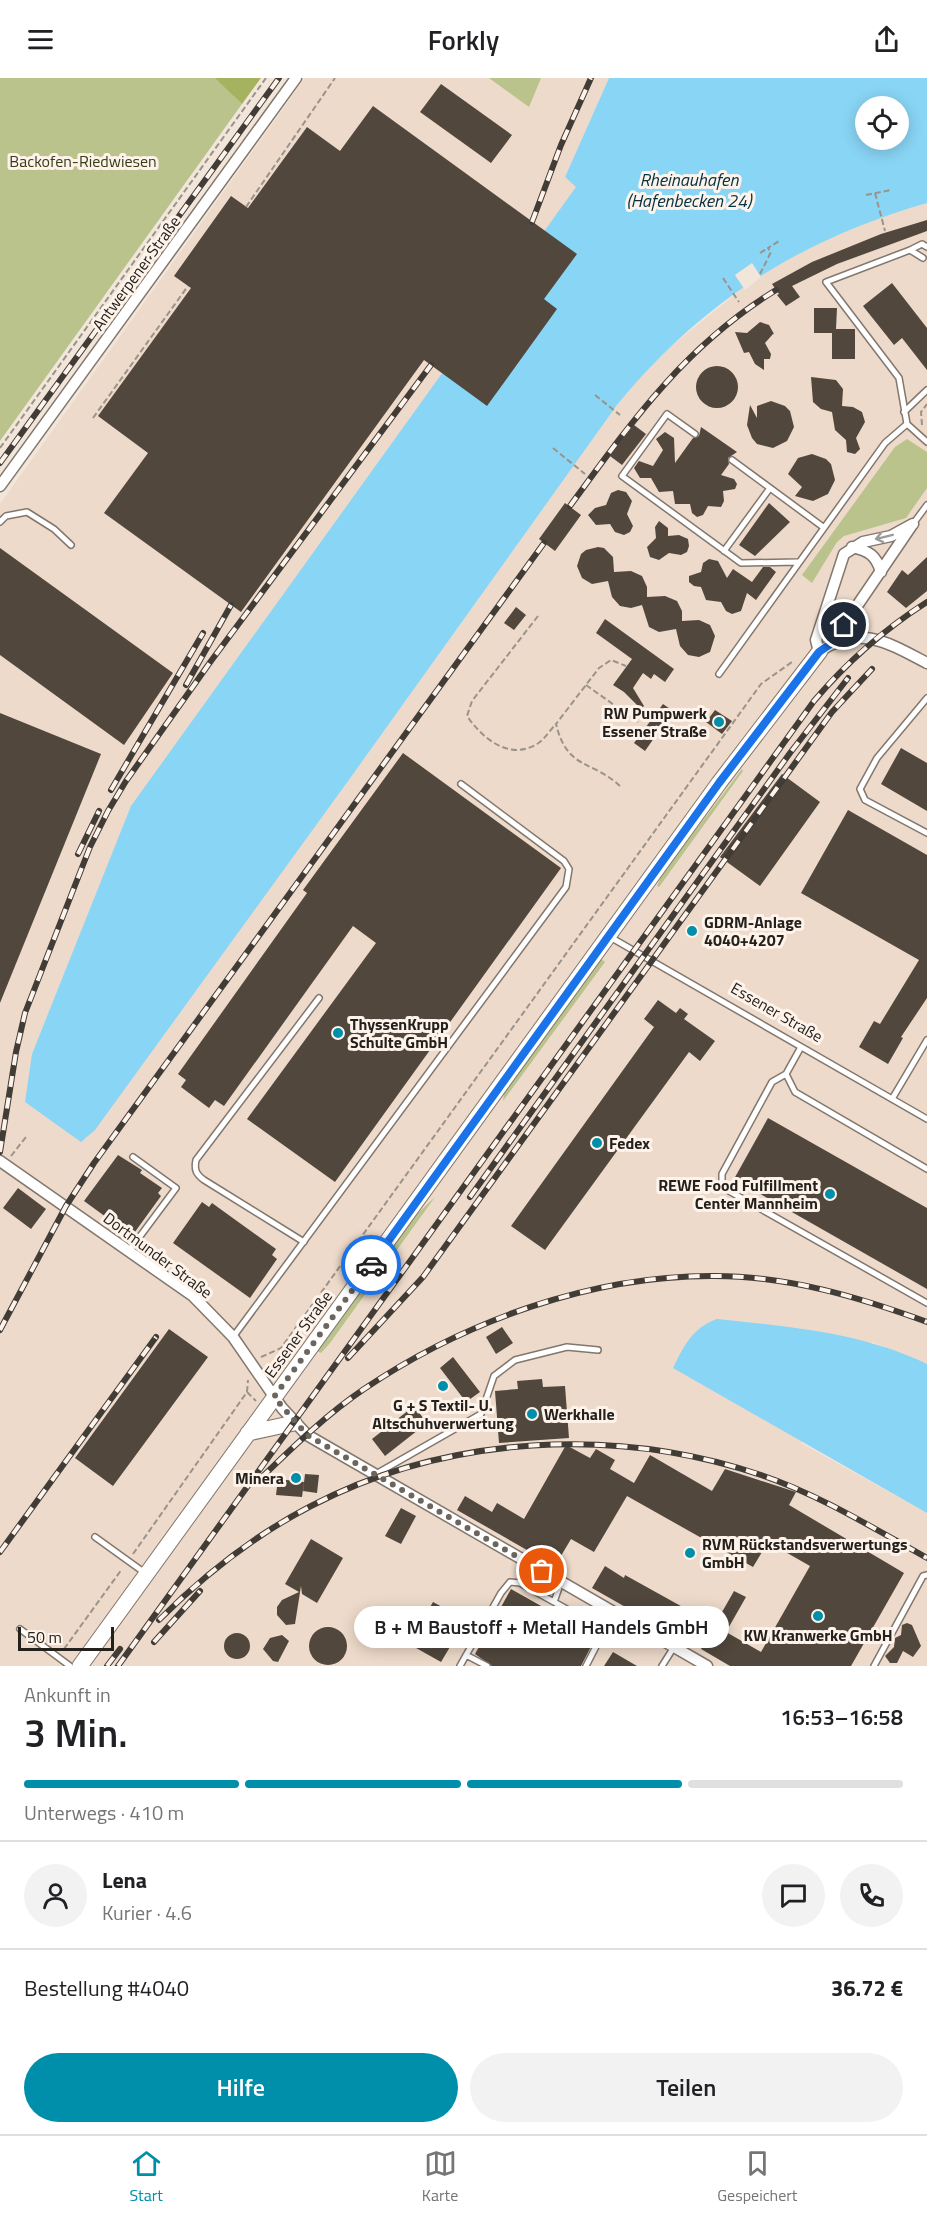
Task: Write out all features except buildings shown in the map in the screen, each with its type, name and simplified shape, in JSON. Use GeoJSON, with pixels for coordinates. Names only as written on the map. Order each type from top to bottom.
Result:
{"type":"FeatureCollection","features":[{"type":"Feature","properties":{"kind":"street","name":"Antwerpener Straße"},"geometry":{"type":"LineString","coordinates":[[0,486],[296,78]]}},
{"type":"Feature","properties":{"kind":"street"},"geometry":{"type":"LineString","coordinates":[[913,524],[891,536],[852,547],[839,564],[816,640],[819,651],[836,640],[854,636],[873,640],[927,663]]}},
{"type":"Feature","properties":{"kind":"street"},"geometry":{"type":"LineString","coordinates":[[843,639],[844,625],[913,524]]}},
{"type":"Feature","properties":{"kind":"street"},"geometry":{"type":"LineString","coordinates":[[852,547],[867,550],[877,559],[881,572]]}},
{"type":"Feature","properties":{"kind":"street","name":"Essener Straße"},"geometry":{"type":"LineString","coordinates":[[80,1666],[609,936],[819,651]]}},
{"type":"Feature","properties":{"kind":"street","name":"Dortmunder Straße"},"geometry":{"type":"LineString","coordinates":[[3,1162],[192,1296],[233,1337],[274,1397],[294,1423],[307,1435],[707,1666]]}},
{"type":"Feature","properties":{"kind":"street"},"geometry":{"type":"LineString","coordinates":[[248,1433],[294,1423]]}},
{"type":"Feature","properties":{"kind":"lane"},"geometry":{"type":"LineString","coordinates":[[927,237],[925,245],[826,282],[899,378],[907,424],[927,442]]}},
{"type":"Feature","properties":{"kind":"lane"},"geometry":{"type":"LineString","coordinates":[[910,249],[922,258]]}},
{"type":"Feature","properties":{"kind":"lane"},"geometry":{"type":"LineString","coordinates":[[904,412],[927,390]]}},
{"type":"Feature","properties":{"kind":"lane"},"geometry":{"type":"LineString","coordinates":[[695,434],[667,414],[622,476],[741,563],[798,562]]}},
{"type":"Feature","properties":{"kind":"lane"},"geometry":{"type":"LineString","coordinates":[[719,674],[885,443],[907,424]]}},
{"type":"Feature","properties":{"kind":"lane"},"geometry":{"type":"LineString","coordinates":[[732,460],[823,527]]}},
{"type":"Feature","properties":{"kind":"lane"},"geometry":{"type":"LineString","coordinates":[[724,551],[770,488]]}},
{"type":"Feature","properties":{"kind":"lane"},"geometry":{"type":"LineString","coordinates":[[913,524],[927,505]]}},
{"type":"Feature","properties":{"kind":"lane"},"geometry":{"type":"LineString","coordinates":[[0,522],[6,516],[27,512],[54,529],[71,545]]}},
{"type":"Feature","properties":{"kind":"lane"},"geometry":{"type":"LineString","coordinates":[[927,698],[878,758],[860,789],[865,800],[927,833]]}},
{"type":"Feature","properties":{"kind":"lane"},"geometry":{"type":"LineString","coordinates":[[233,1337],[566,887],[569,869],[564,861],[461,784]]}},
{"type":"Feature","properties":{"kind":"lane","name":"Essener Straße"},"geometry":{"type":"LineString","coordinates":[[609,936],[927,1119]]}},
{"type":"Feature","properties":{"kind":"lane"},"geometry":{"type":"LineString","coordinates":[[304,1242],[204,1180],[197,1175],[195,1168],[196,1160],[319,998]]}},
{"type":"Feature","properties":{"kind":"lane"},"geometry":{"type":"LineString","coordinates":[[892,1099],[927,1040]]}},
{"type":"Feature","properties":{"kind":"lane"},"geometry":{"type":"LineString","coordinates":[[801,1047],[786,1074],[772,1082],[722,1174],[723,1186],[927,1303]]}},
{"type":"Feature","properties":{"kind":"lane"},"geometry":{"type":"LineString","coordinates":[[786,1074],[795,1092],[927,1169]]}},
{"type":"Feature","properties":{"kind":"lane"},"geometry":{"type":"LineString","coordinates":[[129,1251],[176,1188],[133,1157]]}},
{"type":"Feature","properties":{"kind":"lane"},"geometry":{"type":"LineString","coordinates":[[374,1475],[481,1414],[494,1376],[515,1360],[567,1347],[598,1350]]}},
{"type":"Feature","properties":{"kind":"lane"},"geometry":{"type":"LineString","coordinates":[[95,1537],[146,1574]]}},
{"type":"Feature","properties":{"kind":"lane"},"geometry":{"type":"LineString","coordinates":[[874,1666],[923,1576],[927,1575]]}},
{"type":"Feature","properties":{"kind":"lane"},"geometry":{"type":"LineString","coordinates":[[460,1666],[501,1593],[510,1582],[520,1583],[554,1602],[580,1617],[602,1635],[586,1666]]}},
{"type":"Feature","properties":{"kind":"lane"},"geometry":{"type":"LineString","coordinates":[[554,1602],[561,1582]]}},
{"type":"Feature","properties":{"kind":"lane"},"geometry":{"type":"LineString","coordinates":[[20,1629],[70,1666]]}},
{"type":"Feature","properties":{"kind":"lane"},"geometry":{"type":"LineString","coordinates":[[662,1666],[674,1647]]}},
{"type":"Feature","properties":{"kind":"lane"},"geometry":{"type":"LineString","coordinates":[[466,1655],[487,1666]]}},
{"type":"Feature","properties":{"kind":"path"},"geometry":{"type":"LineString","coordinates":[[0,448],[266,78]]}},
{"type":"Feature","properties":{"kind":"path"},"geometry":{"type":"LineString","coordinates":[[246,207],[335,78]]}},
{"type":"Feature","properties":{"kind":"path"},"geometry":{"type":"LineString","coordinates":[[866,195],[891,190]]}},
{"type":"Feature","properties":{"kind":"path"},"geometry":{"type":"LineString","coordinates":[[875,193],[885,231]]}},
{"type":"Feature","properties":{"kind":"path"},"geometry":{"type":"LineString","coordinates":[[760,253],[779,241]]}},
{"type":"Feature","properties":{"kind":"path"},"geometry":{"type":"LineString","coordinates":[[760,274],[771,252],[768,248]]}},
{"type":"Feature","properties":{"kind":"path"},"geometry":{"type":"LineString","coordinates":[[723,278],[739,302]]}},
{"type":"Feature","properties":{"kind":"path"},"geometry":{"type":"LineString","coordinates":[[93,418],[188,286]]}},
{"type":"Feature","properties":{"kind":"path"},"geometry":{"type":"LineString","coordinates":[[594,395],[620,415]]}},
{"type":"Feature","properties":{"kind":"path"},"geometry":{"type":"LineString","coordinates":[[925,429],[920,418],[927,404]]}},
{"type":"Feature","properties":{"kind":"path"},"geometry":{"type":"LineString","coordinates":[[553,448],[585,474]]}},
{"type":"Feature","properties":{"kind":"path"},"geometry":{"type":"LineString","coordinates":[[538,616],[472,701],[467,716],[477,730],[507,750],[522,751],[539,744],[599,668],[611,660],[626,666]]}},
{"type":"Feature","properties":{"kind":"path"},"geometry":{"type":"LineString","coordinates":[[58,1657],[247,1392],[249,1377],[260,1358],[281,1348],[761,684],[792,662],[803,671]]}},
{"type":"Feature","properties":{"kind":"path"},"geometry":{"type":"LineString","coordinates":[[586,685],[638,722]]}},
{"type":"Feature","properties":{"kind":"path"},"geometry":{"type":"LineString","coordinates":[[556,724],[560,739],[575,760],[612,778],[620,786]]}},
{"type":"Feature","properties":{"kind":"path"},"geometry":{"type":"LineString","coordinates":[[3,1162],[26,1137]]}},
{"type":"Feature","properties":{"kind":"shaded area"},"geometry":{"type":"Polygon","coordinates":[[[305,78],[609,78],[565,177],[577,187],[132,806],[32,1054],[86,1139],[351,777],[617,405],[640,377],[669,348],[760,274],[834,235],[884,215],[927,203],[927,1364],[872,1342],[801,1443],[927,1513],[927,1666],[0,1666],[0,504],[305,78]]]}},
{"type":"Feature","properties":{"kind":"green space","name":"Backofen-Riedwiesen"},"geometry":{"type":"Polygon","coordinates":[[[0,78],[248,78],[234,96],[242,104],[0,441],[0,78]]]}},
{"type":"Feature","properties":{"kind":"green space"},"geometry":{"type":"Polygon","coordinates":[[[215,78],[261,78],[242,104],[215,78]]]}},
{"type":"Feature","properties":{"kind":"green space"},"geometry":{"type":"Polygon","coordinates":[[[489,78],[541,78],[529,107],[489,78]]]}},
{"type":"Feature","properties":{"kind":"green space"},"geometry":{"type":"Polygon","coordinates":[[[907,439],[927,452],[927,488],[906,518],[844,536],[837,542],[812,583],[802,575],[895,447],[907,439]]]}},
{"type":"Feature","properties":{"kind":"green space"},"geometry":{"type":"Polygon","coordinates":[[[742,769],[743,771],[659,887],[657,886],[663,873],[742,769]]]}},
{"type":"Feature","properties":{"kind":"green space"},"geometry":{"type":"Polygon","coordinates":[[[601,959],[605,962],[503,1101],[504,1093],[601,959]]]}},
{"type":"Feature","properties":{"kind":"green space"},"geometry":{"type":"Polygon","coordinates":[[[435,1197],[330,1343],[321,1353],[317,1351],[415,1216],[435,1197]]]}},
{"type":"Feature","properties":{"kind":"water","name":"Rheinauhafen (Hafenbecken 24)"},"geometry":{"type":"Polygon","coordinates":[[[609,78],[927,78],[927,203],[880,218],[837,236],[795,256],[756,279],[683,335],[649,368],[617,405],[95,1130],[81,1142],[25,1102],[32,1054],[131,806],[576,187],[565,177],[609,78]]]}},
{"type":"Feature","properties":{"kind":"water"},"geometry":{"type":"Polygon","coordinates":[[[717,1319],[824,1332],[902,1353],[927,1364],[927,1513],[673,1368],[685,1345],[695,1333],[701,1327],[717,1319]]]}},
{"type":"Feature","properties":{"kind":"pier"},"geometry":{"type":"Polygon","coordinates":[[[752,263],[761,277],[745,290],[735,275],[752,263]]]}},
{"type":"Feature","properties":{"kind":"railway"},"geometry":{"type":"LineString","coordinates":[[0,463],[279,78]]}},
{"type":"Feature","properties":{"kind":"railway"},"geometry":{"type":"LineString","coordinates":[[532,222],[561,145],[591,78]]}},
{"type":"Feature","properties":{"kind":"railway"},"geometry":{"type":"LineString","coordinates":[[570,506],[638,415],[662,387],[714,335],[776,290]]}},
{"type":"Feature","properties":{"kind":"railway"},"geometry":{"type":"LineString","coordinates":[[0,1152],[16,1052],[25,1013],[90,847],[108,811],[126,781],[211,661],[431,365]]}},
{"type":"Feature","properties":{"kind":"railway"},"geometry":{"type":"LineString","coordinates":[[0,1330],[66,1206],[94,1163],[544,543]]}},
{"type":"Feature","properties":{"kind":"railway"},"geometry":{"type":"LineString","coordinates":[[118,1666],[814,701],[867,647],[927,602]]}},
{"type":"Feature","properties":{"kind":"railway"},"geometry":{"type":"LineString","coordinates":[[186,685],[231,605]]}},
{"type":"Feature","properties":{"kind":"railway"},"geometry":{"type":"LineString","coordinates":[[111,790],[203,633]]}},
{"type":"Feature","properties":{"kind":"railway"},"geometry":{"type":"LineString","coordinates":[[348,1358],[423,1277],[832,712],[872,669]]}},
{"type":"Feature","properties":{"kind":"railway"},"geometry":{"type":"LineString","coordinates":[[470,1197],[790,753],[848,678]]}},
{"type":"Feature","properties":{"kind":"railway"},"geometry":{"type":"LineString","coordinates":[[78,854],[99,811]]}},
{"type":"Feature","properties":{"kind":"railway"},"geometry":{"type":"LineString","coordinates":[[261,1478],[337,1409],[403,1365],[487,1323],[577,1293],[669,1278],[742,1277],[796,1284],[849,1296],[927,1322]]}},
{"type":"Feature","properties":{"kind":"railway"},"geometry":{"type":"LineString","coordinates":[[0,1552],[156,1337]]}},
{"type":"Feature","properties":{"kind":"railway"},"geometry":{"type":"LineString","coordinates":[[159,1620],[230,1557],[290,1517],[311,1506],[363,1482],[418,1464],[475,1452],[533,1446],[591,1445],[649,1449],[706,1459],[761,1475],[804,1492],[927,1558]]}},
{"type":"Feature","properties":{"kind":"railway"},"geometry":{"type":"LineString","coordinates":[[154,1642],[200,1591]]}},
{"type":"Feature","properties":{"kind":"railway"},"geometry":{"type":"LineString","coordinates":[[107,1666],[120,1649]]}},
{"type":"Feature","properties":{"kind":"way so far"},"geometry":{"type":"LineString","coordinates":[[371,1265],[274,1397],[288,1416],[307,1435],[542,1571]]}},
{"type":"Feature","properties":{"kind":"place","name":"RW Pumpwerk Essener Straße"},"geometry":{"type":"Point","coordinates":[719,722]}},
{"type":"Feature","properties":{"kind":"place","name":"GDRM-Anlage 4040+4207"},"geometry":{"type":"Point","coordinates":[692,931]}},
{"type":"Feature","properties":{"kind":"place","name":"ThyssenKrupp Schulte GmbH"},"geometry":{"type":"Point","coordinates":[338,1033]}},
{"type":"Feature","properties":{"kind":"place","name":"Fedex"},"geometry":{"type":"Point","coordinates":[597,1143]}},
{"type":"Feature","properties":{"kind":"place","name":"REWE Food Fulfillment Center Mannheim"},"geometry":{"type":"Point","coordinates":[830,1194]}},
{"type":"Feature","properties":{"kind":"place","name":"G + S Textil- U. Altschuhverwertung"},"geometry":{"type":"Point","coordinates":[443,1386]}},
{"type":"Feature","properties":{"kind":"place","name":"Werkhalle"},"geometry":{"type":"Point","coordinates":[532,1414]}},
{"type":"Feature","properties":{"kind":"place","name":"Minera"},"geometry":{"type":"Point","coordinates":[296,1478]}},
{"type":"Feature","properties":{"kind":"place","name":"RVM Rückstandsverwertungs GmbH"},"geometry":{"type":"Point","coordinates":[690,1553]}},
{"type":"Feature","properties":{"kind":"place","name":"B + M Baustoff + Metall Handels GmbH"},"geometry":{"type":"Point","coordinates":[542,1571]}},
{"type":"Feature","properties":{"kind":"place","name":"KW Kranwerke GmbH"},"geometry":{"type":"Point","coordinates":[818,1616]}},
{"type":"Feature","properties":{"kind":"route"},"geometry":{"type":"LineString","coordinates":[[371,1265],[733,764],[819,652],[836,640],[843,639],[844,625]]}}]}
